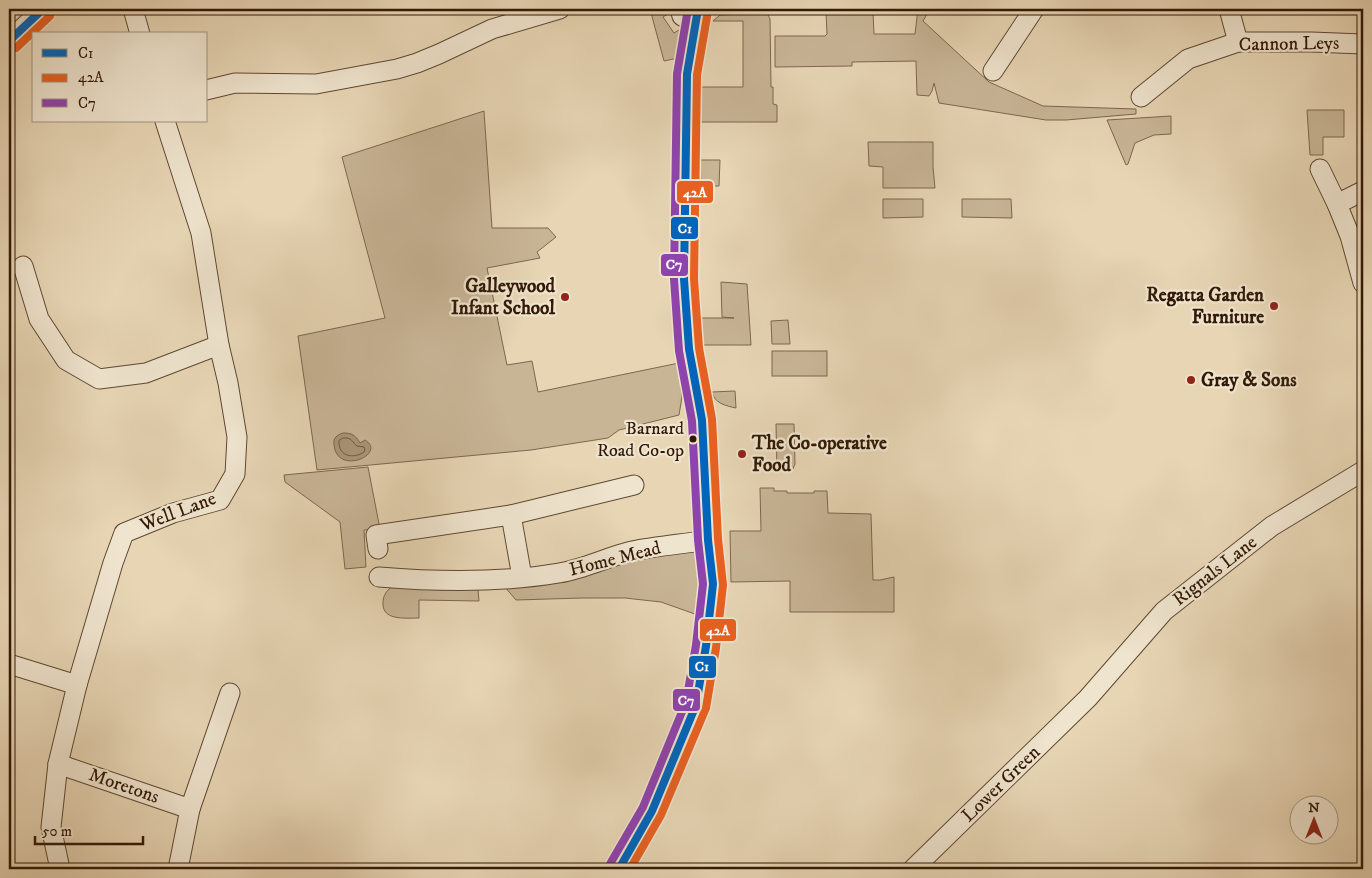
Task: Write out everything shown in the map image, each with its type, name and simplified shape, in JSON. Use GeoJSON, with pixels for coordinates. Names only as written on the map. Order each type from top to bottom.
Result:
{"type":"FeatureCollection","features":[{"type":"Feature","properties":{"kind":"street"},"geometry":{"type":"LineString","coordinates":[[9,41],[43,9]]}},
{"type":"Feature","properties":{"kind":"street"},"geometry":{"type":"LineString","coordinates":[[133,9],[139,32]]}},
{"type":"Feature","properties":{"kind":"street"},"geometry":{"type":"LineString","coordinates":[[208,90],[235,83],[316,84],[396,69],[439,54],[492,29],[560,9]]}},
{"type":"Feature","properties":{"kind":"street"},"geometry":{"type":"LineString","coordinates":[[619,869],[652,811],[696,705],[706,646],[713,584],[708,540],[702,420],[689,349],[684,279],[686,74],[697,16],[682,16],[680,9]]}},
{"type":"Feature","properties":{"kind":"street"},"geometry":{"type":"LineString","coordinates":[[993,71],[1034,9]]}},
{"type":"Feature","properties":{"kind":"street"},"geometry":{"type":"LineString","coordinates":[[1229,9],[1238,42]]}},
{"type":"Feature","properties":{"kind":"street","name":"Cannon Leys"},"geometry":{"type":"LineString","coordinates":[[1141,97],[1188,59],[1238,42],[1363,44]]}},
{"type":"Feature","properties":{"kind":"street","name":"Well Lane"},"geometry":{"type":"LineString","coordinates":[[60,869],[51,827],[58,764],[77,685],[113,563],[124,533],[173,513],[220,500],[234,474],[237,437],[228,382],[219,345],[201,233],[165,122]]}},
{"type":"Feature","properties":{"kind":"street"},"geometry":{"type":"LineString","coordinates":[[1320,169],[1350,236],[1363,283]]}},
{"type":"Feature","properties":{"kind":"street"},"geometry":{"type":"LineString","coordinates":[[1337,204],[1363,191]]}},
{"type":"Feature","properties":{"kind":"street"},"geometry":{"type":"LineString","coordinates":[[22,266],[39,319],[66,360],[99,379],[146,373],[219,345]]}},
{"type":"Feature","properties":{"kind":"street","name":"Rignals Lane"},"geometry":{"type":"LineString","coordinates":[[1088,698],[1164,611],[1272,526],[1363,471]]}},
{"type":"Feature","properties":{"kind":"street"},"geometry":{"type":"LineString","coordinates":[[378,549],[376,536],[511,515],[634,485]]}},
{"type":"Feature","properties":{"kind":"street"},"geometry":{"type":"LineString","coordinates":[[511,515],[522,577]]}},
{"type":"Feature","properties":{"kind":"street","name":"Home Mead"},"geometry":{"type":"LineString","coordinates":[[379,577],[422,580],[496,580],[560,573],[632,551],[708,540]]}},
{"type":"Feature","properties":{"kind":"street"},"geometry":{"type":"LineString","coordinates":[[9,664],[77,685]]}},
{"type":"Feature","properties":{"kind":"street"},"geometry":{"type":"LineString","coordinates":[[178,869],[190,809],[230,693]]}},
{"type":"Feature","properties":{"kind":"street","name":"Lower Green"},"geometry":{"type":"LineString","coordinates":[[913,869],[1088,698]]}},
{"type":"Feature","properties":{"kind":"street","name":"Moretons"},"geometry":{"type":"LineString","coordinates":[[58,764],[190,809]]}},
{"type":"Feature","properties":{"kind":"shaded area"},"geometry":{"type":"Polygon","coordinates":[[[650,9],[674,9],[663,17],[674,33],[684,27],[688,34],[686,59],[678,58],[664,61],[650,9]]]}},
{"type":"Feature","properties":{"kind":"shaded area"},"geometry":{"type":"Polygon","coordinates":[[[918,9],[930,9],[923,21],[989,82],[1043,106],[1136,109],[1136,114],[1046,120],[939,103],[934,83],[929,96],[917,95],[916,61],[852,62],[852,66],[775,67],[775,36],[825,36],[827,34],[826,12],[873,11],[874,34],[915,34],[918,9]]]}},
{"type":"Feature","properties":{"kind":"shaded area"},"geometry":{"type":"Polygon","coordinates":[[[767,13],[770,19],[771,87],[773,87],[773,104],[777,105],[777,122],[701,122],[699,104],[701,87],[743,87],[743,21],[713,21],[720,15],[767,13]]]}},
{"type":"Feature","properties":{"kind":"shaded area"},"geometry":{"type":"Polygon","coordinates":[[[1307,110],[1344,110],[1344,137],[1323,137],[1323,155],[1310,155],[1307,110]]]}},
{"type":"Feature","properties":{"kind":"shaded area"},"geometry":{"type":"Polygon","coordinates":[[[484,111],[492,228],[548,228],[556,237],[537,252],[540,258],[487,268],[507,365],[532,361],[538,392],[679,363],[682,397],[679,415],[619,430],[608,438],[531,450],[317,470],[298,336],[385,318],[342,157],[484,111]]]}},
{"type":"Feature","properties":{"kind":"shaded area"},"geometry":{"type":"Polygon","coordinates":[[[1171,116],[1171,134],[1154,135],[1135,143],[1126,165],[1107,120],[1171,116]]]}},
{"type":"Feature","properties":{"kind":"shaded area"},"geometry":{"type":"Polygon","coordinates":[[[868,142],[933,142],[935,188],[883,188],[883,167],[869,166],[868,142]]]}},
{"type":"Feature","properties":{"kind":"shaded area"},"geometry":{"type":"Polygon","coordinates":[[[697,160],[720,160],[719,186],[708,185],[701,179],[697,160]]]}},
{"type":"Feature","properties":{"kind":"shaded area"},"geometry":{"type":"Polygon","coordinates":[[[883,199],[923,199],[923,217],[883,218],[883,199]]]}},
{"type":"Feature","properties":{"kind":"shaded area"},"geometry":{"type":"Polygon","coordinates":[[[962,199],[1011,199],[1012,218],[962,217],[962,199]]]}},
{"type":"Feature","properties":{"kind":"shaded area"},"geometry":{"type":"Polygon","coordinates":[[[721,282],[747,284],[751,345],[695,345],[692,318],[734,318],[722,317],[721,282]]]}},
{"type":"Feature","properties":{"kind":"shaded area"},"geometry":{"type":"Polygon","coordinates":[[[788,320],[790,344],[772,344],[771,321],[788,320]]]}},
{"type":"Feature","properties":{"kind":"shaded area"},"geometry":{"type":"Polygon","coordinates":[[[772,351],[827,351],[827,376],[772,376],[772,351]]]}},
{"type":"Feature","properties":{"kind":"shaded area"},"geometry":{"type":"Polygon","coordinates":[[[735,391],[736,408],[725,405],[715,399],[712,392],[735,391]]]}},
{"type":"Feature","properties":{"kind":"shaded area"},"geometry":{"type":"Polygon","coordinates":[[[776,424],[794,424],[795,464],[792,471],[777,471],[776,424]]]}},
{"type":"Feature","properties":{"kind":"shaded area"},"geometry":{"type":"Polygon","coordinates":[[[368,467],[380,529],[364,530],[366,567],[345,569],[340,522],[285,482],[284,475],[368,467]]]}},
{"type":"Feature","properties":{"kind":"shaded area"},"geometry":{"type":"Polygon","coordinates":[[[760,488],[774,488],[774,491],[787,491],[787,493],[827,491],[828,513],[871,514],[873,580],[894,577],[894,612],[790,612],[790,581],[731,582],[730,531],[761,531],[760,488]]]}},
{"type":"Feature","properties":{"kind":"shaded area"},"geometry":{"type":"Polygon","coordinates":[[[692,548],[702,554],[709,619],[661,602],[625,598],[516,600],[504,586],[692,548]]]}},
{"type":"Feature","properties":{"kind":"shaded area"},"geometry":{"type":"Polygon","coordinates":[[[393,586],[478,589],[479,601],[419,600],[419,618],[396,617],[386,613],[383,603],[386,593],[393,586]]]}},
{"type":"Feature","properties":{"kind":"water"},"geometry":{"type":"Polygon","coordinates":[[[343,433],[353,435],[360,443],[365,440],[370,446],[370,451],[366,456],[359,460],[351,461],[343,459],[337,454],[334,440],[343,433]]]}},
{"type":"Feature","properties":{"kind":"transit line","name":"C1"},"geometry":{"type":"LineString","coordinates":[[9,41],[43,9]]}},
{"type":"Feature","properties":{"kind":"transit line","name":"C7"},"geometry":{"type":"LineString","coordinates":[[610,864],[643,807],[686,702],[696,645],[703,584],[698,540],[692,421],[679,351],[674,279],[677,74],[688,9]]}},
{"type":"Feature","properties":{"kind":"transit line","name":"C1"},"geometry":{"type":"LineString","coordinates":[[619,869],[652,811],[696,705],[706,646],[713,584],[708,540],[702,420],[689,349],[684,279],[687,74],[698,9]]}},
{"type":"Feature","properties":{"kind":"transit line","name":"42A"},"geometry":{"type":"LineString","coordinates":[[630,869],[661,815],[706,708],[716,648],[723,585],[718,539],[712,419],[699,348],[694,279],[697,75],[708,11]]}},
{"type":"Feature","properties":{"kind":"transit line","name":"42A"},"geometry":{"type":"LineString","coordinates":[[33,32],[50,16]]}},
{"type":"Feature","properties":{"kind":"transit line","name":"42A"},"geometry":{"type":"LineString","coordinates":[[16,48],[32,33]]}},
{"type":"Feature","properties":{"kind":"place","name":"Galleywood Infant School"},"geometry":{"type":"Point","coordinates":[565,297]}},
{"type":"Feature","properties":{"kind":"place","name":"Regatta Garden Furniture"},"geometry":{"type":"Point","coordinates":[1274,306]}},
{"type":"Feature","properties":{"kind":"place","name":"Gray & Sons"},"geometry":{"type":"Point","coordinates":[1191,380]}},
{"type":"Feature","properties":{"kind":"place","name":"Barnard Road Co-op"},"geometry":{"type":"Point","coordinates":[693,439]}},
{"type":"Feature","properties":{"kind":"place","name":"The Co-operative Food"},"geometry":{"type":"Point","coordinates":[742,454]}}]}
